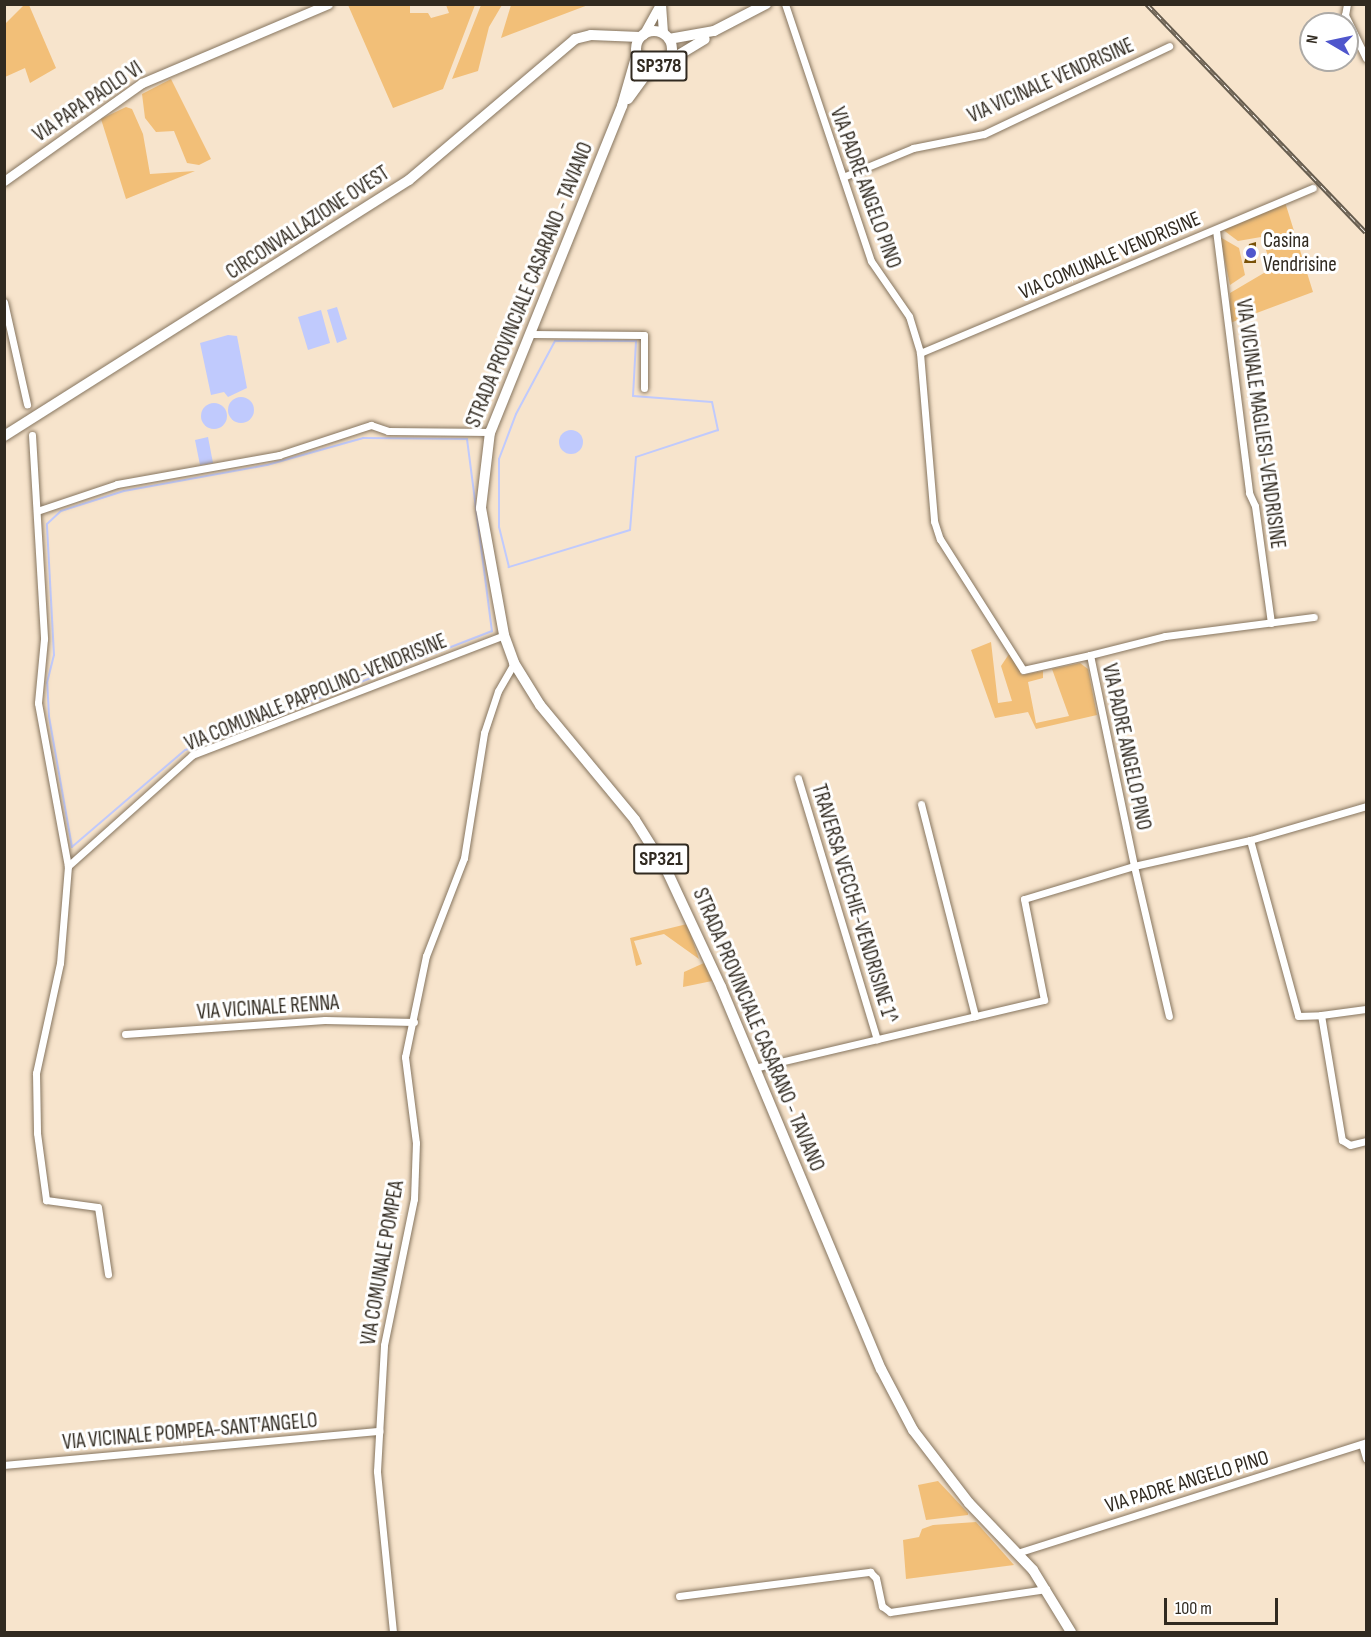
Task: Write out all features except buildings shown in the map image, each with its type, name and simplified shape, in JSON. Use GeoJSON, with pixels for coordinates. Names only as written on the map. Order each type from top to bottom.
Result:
{"type":"FeatureCollection","features":[{"type":"Feature","properties":{"kind":"main road","name":"SP378"},"geometry":{"type":"LineString","coordinates":[[714,31],[641,36],[637,51],[648,66],[663,64],[714,31],[766,4]]}},
{"type":"Feature","properties":{"kind":"main road","name":"CIRCONVALLAZIONE OVEST"},"geometry":{"type":"LineString","coordinates":[[4,436],[409,180],[575,39],[591,34],[618,38]]}},
{"type":"Feature","properties":{"kind":"main road"},"geometry":{"type":"LineString","coordinates":[[618,38],[641,36]]}},
{"type":"Feature","properties":{"kind":"main road","name":"SP378"},"geometry":{"type":"LineString","coordinates":[[663,64],[671,54],[666,36]]}},
{"type":"Feature","properties":{"kind":"main road"},"geometry":{"type":"LineString","coordinates":[[618,38],[637,51]]}},
{"type":"Feature","properties":{"kind":"main road","name":"STRADA PROVINCIALE CASARANO - TAVIANO"},"geometry":{"type":"LineString","coordinates":[[637,51],[622,106],[490,432],[481,508],[504,635],[514,663],[540,705],[652,844],[722,987],[881,1369],[913,1430],[969,1503],[1017,1553],[1046,1589],[1071,1632]]}},
{"type":"Feature","properties":{"kind":"main road"},"geometry":{"type":"LineString","coordinates":[[622,106],[643,78],[663,64]]}},
{"type":"Feature","properties":{"kind":"street","name":"VIA PAPA PAOLO VI"},"geometry":{"type":"LineString","coordinates":[[4,181],[142,83],[328,4]]}},
{"type":"Feature","properties":{"kind":"street"},"geometry":{"type":"LineString","coordinates":[[661,4],[666,36]]}},
{"type":"Feature","properties":{"kind":"street"},"geometry":{"type":"LineString","coordinates":[[641,36],[661,4]]}},
{"type":"Feature","properties":{"kind":"street","name":"VIA PADRE ANGELO PINO"},"geometry":{"type":"LineString","coordinates":[[785,4],[871,261],[909,316],[920,352],[934,521],[940,539],[1023,670],[1090,655],[1134,866],[1169,1016]]}},
{"type":"Feature","properties":{"kind":"street"},"geometry":{"type":"LineString","coordinates":[[1347,4],[1345,15],[1366,58]]}},
{"type":"Feature","properties":{"kind":"street","name":"VIA VICINALE VENDRISINE"},"geometry":{"type":"LineString","coordinates":[[843,177],[913,148],[984,134],[1169,46]]}},
{"type":"Feature","properties":{"kind":"street","name":"VIA COMUNALE VENDRISINE"},"geometry":{"type":"LineString","coordinates":[[920,352],[1313,188]]}},
{"type":"Feature","properties":{"kind":"street","name":"VIA VICINALE MAGLIESI-VENDRISINE"},"geometry":{"type":"LineString","coordinates":[[1216,230],[1249,492],[1255,506],[1271,623]]}},
{"type":"Feature","properties":{"kind":"street"},"geometry":{"type":"LineString","coordinates":[[4,302],[27,404]]}},
{"type":"Feature","properties":{"kind":"street"},"geometry":{"type":"LineString","coordinates":[[531,334],[644,335],[644,388]]}},
{"type":"Feature","properties":{"kind":"street"},"geometry":{"type":"LineString","coordinates":[[37,511],[117,484],[279,455],[371,424],[388,431],[490,432]]}},
{"type":"Feature","properties":{"kind":"street"},"geometry":{"type":"LineString","coordinates":[[32,435],[44,639],[38,703],[68,866],[60,963],[36,1074],[37,1133],[46,1200],[98,1207],[108,1274]]}},
{"type":"Feature","properties":{"kind":"street"},"geometry":{"type":"LineString","coordinates":[[1090,655],[1165,636],[1314,617]]}},
{"type":"Feature","properties":{"kind":"street","name":"VIA COMUNALE PAPPOLINO-VENDRISINE"},"geometry":{"type":"LineString","coordinates":[[68,866],[192,756],[504,635]]}},
{"type":"Feature","properties":{"kind":"street","name":"VIA COMUNALE POMPEA"},"geometry":{"type":"LineString","coordinates":[[393,1632],[377,1471],[384,1345],[414,1199],[416,1143],[405,1057],[426,956],[464,858],[484,733],[498,691],[514,663]]}},
{"type":"Feature","properties":{"kind":"street","name":"TRAVERSA VECCHIE-VENDRISINE 1^"},"geometry":{"type":"LineString","coordinates":[[798,778],[878,1039]]}},
{"type":"Feature","properties":{"kind":"street"},"geometry":{"type":"LineString","coordinates":[[921,804],[975,1016]]}},
{"type":"Feature","properties":{"kind":"street"},"geometry":{"type":"LineString","coordinates":[[754,1068],[1044,1000],[1023,899],[1134,866],[1250,840],[1366,806]]}},
{"type":"Feature","properties":{"kind":"street"},"geometry":{"type":"LineString","coordinates":[[1250,840],[1298,1016],[1366,1009]]}},
{"type":"Feature","properties":{"kind":"street"},"geometry":{"type":"LineString","coordinates":[[1321,1015],[1342,1140],[1350,1145],[1366,1141]]}},
{"type":"Feature","properties":{"kind":"street","name":"VIA VICINALE RENNA"},"geometry":{"type":"LineString","coordinates":[[125,1034],[325,1020],[414,1022]]}},
{"type":"Feature","properties":{"kind":"street","name":"VIA VICINALE POMPEA-SANT'ANGELO"},"geometry":{"type":"LineString","coordinates":[[4,1465],[379,1431]]}},
{"type":"Feature","properties":{"kind":"street"},"geometry":{"type":"LineString","coordinates":[[1364,1443],[1366,1458]]}},
{"type":"Feature","properties":{"kind":"street","name":"VIA PADRE ANGELO PINO"},"geometry":{"type":"LineString","coordinates":[[1017,1553],[1364,1443]]}},
{"type":"Feature","properties":{"kind":"street"},"geometry":{"type":"LineString","coordinates":[[679,1596],[870,1572],[876,1578],[882,1606],[890,1612],[1046,1589]]}},
{"type":"Feature","properties":{"kind":"shaded area"},"geometry":{"type":"Polygon","coordinates":[[[511,4],[588,5],[501,38],[511,4]]]}},
{"type":"Feature","properties":{"kind":"shaded area"},"geometry":{"type":"Polygon","coordinates":[[[24,5],[29,5],[56,68],[30,83],[25,68],[5,77],[5,24],[24,5]]]}},
{"type":"Feature","properties":{"kind":"shaded area"},"geometry":{"type":"Polygon","coordinates":[[[348,5],[410,5],[410,13],[428,13],[431,18],[449,13],[446,5],[475,5],[443,89],[393,108],[348,5]]]}},
{"type":"Feature","properties":{"kind":"shaded area"},"geometry":{"type":"Polygon","coordinates":[[[481,5],[502,5],[489,27],[478,71],[452,79],[481,5]]]}},
{"type":"Feature","properties":{"kind":"shaded area"},"geometry":{"type":"Polygon","coordinates":[[[171,79],[211,159],[199,165],[187,163],[174,131],[156,132],[145,118],[142,94],[171,79]]]}},
{"type":"Feature","properties":{"kind":"shaded area"},"geometry":{"type":"Polygon","coordinates":[[[126,107],[132,109],[143,134],[150,174],[195,171],[126,199],[101,119],[126,107]]]}},
{"type":"Feature","properties":{"kind":"shaded area"},"geometry":{"type":"Polygon","coordinates":[[[1285,202],[1313,292],[1230,323],[1230,293],[1269,270],[1279,272],[1282,264],[1270,261],[1261,237],[1238,241],[1222,229],[1285,202]]]}},
{"type":"Feature","properties":{"kind":"shaded area"},"geometry":{"type":"Polygon","coordinates":[[[1220,237],[1239,248],[1245,275],[1230,285],[1220,237]]]}},
{"type":"Feature","properties":{"kind":"shaded area"},"geometry":{"type":"Polygon","coordinates":[[[991,642],[998,703],[1012,701],[1001,666],[1009,654],[1022,675],[1043,671],[1043,678],[1028,682],[1036,723],[1069,716],[1052,669],[1080,663],[1088,669],[1097,715],[1036,729],[1028,712],[995,718],[971,650],[991,642]]]}},
{"type":"Feature","properties":{"kind":"shaded area"},"geometry":{"type":"Polygon","coordinates":[[[687,924],[699,959],[664,934],[634,941],[642,964],[636,966],[630,938],[687,924]]]}},
{"type":"Feature","properties":{"kind":"shaded area"},"geometry":{"type":"Polygon","coordinates":[[[704,963],[712,981],[683,987],[684,972],[704,963]]]}},
{"type":"Feature","properties":{"kind":"shaded area"},"geometry":{"type":"Polygon","coordinates":[[[938,1481],[968,1515],[926,1520],[918,1485],[938,1481]]]}},
{"type":"Feature","properties":{"kind":"shaded area"},"geometry":{"type":"Polygon","coordinates":[[[976,1522],[1014,1565],[906,1579],[903,1540],[919,1537],[922,1529],[933,1525],[976,1522]]]}},
{"type":"Feature","properties":{"kind":"water"},"geometry":{"type":"Polygon","coordinates":[[[337,307],[347,339],[337,343],[327,310],[337,307]]]}},
{"type":"Feature","properties":{"kind":"water"},"geometry":{"type":"Polygon","coordinates":[[[321,310],[330,343],[308,350],[298,317],[321,310]]]}},
{"type":"Feature","properties":{"kind":"water"},"geometry":{"type":"Polygon","coordinates":[[[228,335],[237,336],[247,388],[228,397],[224,392],[211,395],[200,343],[228,335]]]}},
{"type":"Feature","properties":{"kind":"water"},"geometry":{"type":"Polygon","coordinates":[[[241,397],[250,401],[254,410],[250,419],[241,423],[232,419],[228,410],[232,401],[241,397]]]}},
{"type":"Feature","properties":{"kind":"water"},"geometry":{"type":"Polygon","coordinates":[[[214,403],[223,407],[227,416],[223,425],[214,429],[205,425],[201,416],[205,407],[214,403]]]}},
{"type":"Feature","properties":{"kind":"water"},"geometry":{"type":"Polygon","coordinates":[[[571,430],[580,433],[583,442],[580,451],[571,454],[562,451],[559,442],[562,433],[571,430]]]}},
{"type":"Feature","properties":{"kind":"water"},"geometry":{"type":"Polygon","coordinates":[[[208,437],[213,463],[200,465],[195,440],[208,437]]]}},
{"type":"Feature","properties":{"kind":"waterway"},"geometry":{"type":"LineString","coordinates":[[555,341],[636,341],[633,396],[712,402],[718,430],[636,457],[630,530],[509,567],[499,527],[499,459],[516,414],[555,341]]}},
{"type":"Feature","properties":{"kind":"waterway"},"geometry":{"type":"LineString","coordinates":[[363,438],[467,439],[492,631],[185,750],[72,847],[49,716],[47,683],[54,655],[47,524],[61,511],[124,491],[267,465],[363,438]]}},
{"type":"Feature","properties":{"kind":"railway"},"geometry":{"type":"LineString","coordinates":[[1147,4],[1366,232]]}},
{"type":"Feature","properties":{"kind":"place","name":"Casina Vendrisine"},"geometry":{"type":"Point","coordinates":[1251,253]}}]}
